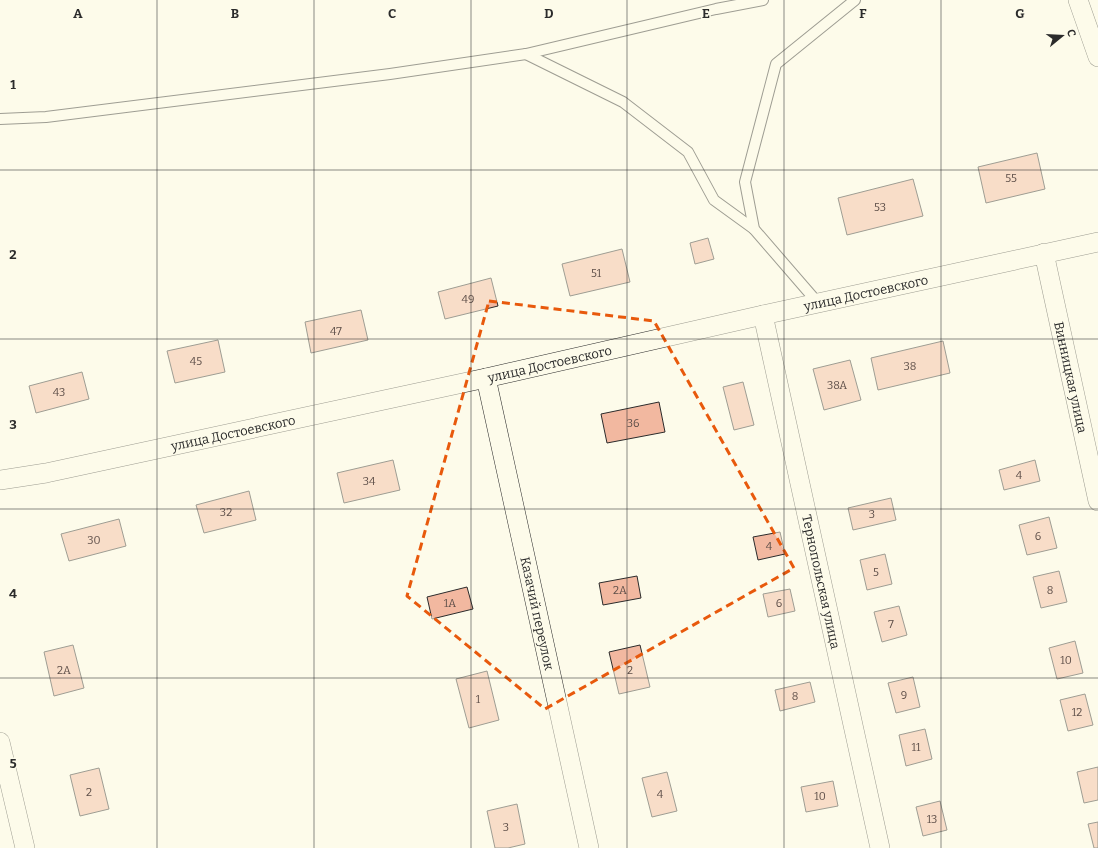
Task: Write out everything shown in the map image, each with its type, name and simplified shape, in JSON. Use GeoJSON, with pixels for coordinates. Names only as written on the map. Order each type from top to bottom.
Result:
{"type":"FeatureCollection","features":[{"type":"Feature","properties":{"kind":"street"},"geometry":{"type":"LineString","coordinates":[[1078,0],[1098,57]]}},
{"type":"Feature","properties":{"kind":"street","name":"улица Достоевского"},"geometry":{"type":"LineString","coordinates":[[0,480],[46,473],[486,378],[763,315],[1098,242]]}},
{"type":"Feature","properties":{"kind":"street","name":"Винницкая улица"},"geometry":{"type":"LineString","coordinates":[[1044,253],[1098,501]]}},
{"type":"Feature","properties":{"kind":"street","name":"Тернопольская улица"},"geometry":{"type":"LineString","coordinates":[[763,315],[880,848]]}},
{"type":"Feature","properties":{"kind":"street","name":"Казачий переулок"},"geometry":{"type":"LineString","coordinates":[[486,378],[589,848]]}},
{"type":"Feature","properties":{"kind":"street"},"geometry":{"type":"LineString","coordinates":[[0,742],[25,848]]}},
{"type":"Feature","properties":{"kind":"lane"},"geometry":{"type":"LineString","coordinates":[[0,118],[46,117],[390,74],[526,54],[716,9],[763,0]]}},
{"type":"Feature","properties":{"kind":"lane"},"geometry":{"type":"LineString","coordinates":[[754,229],[744,182],[776,64],[855,0]]}},
{"type":"Feature","properties":{"kind":"lane"},"geometry":{"type":"LineString","coordinates":[[526,54],[623,102],[688,152],[714,200],[754,229],[818,303]]}},
{"type":"Feature","properties":{"kind":"highlighted area"},"geometry":{"type":"Polygon","coordinates":[[[489,301],[654,321],[794,568],[545,709],[407,596],[489,301]]]}},
{"type":"Feature","properties":{"kind":"building"},"geometry":{"type":"Polygon","coordinates":[[[1037,153],[1045,189],[986,203],[978,167],[1037,153]]]}},
{"type":"Feature","properties":{"kind":"building"},"geometry":{"type":"Polygon","coordinates":[[[913,179],[923,216],[847,235],[838,198],[913,179]]]}},
{"type":"Feature","properties":{"kind":"building"},"geometry":{"type":"Polygon","coordinates":[[[708,238],[714,259],[695,264],[690,243],[708,238]]]}},
{"type":"Feature","properties":{"kind":"building"},"geometry":{"type":"Polygon","coordinates":[[[622,249],[630,282],[570,296],[562,264],[622,249]]]}},
{"type":"Feature","properties":{"kind":"building"},"geometry":{"type":"Polygon","coordinates":[[[491,278],[498,306],[445,319],[438,292],[491,278]]]}},
{"type":"Feature","properties":{"kind":"building"},"geometry":{"type":"Polygon","coordinates":[[[361,310],[368,340],[311,353],[305,322],[361,310]]]}},
{"type":"Feature","properties":{"kind":"building"},"geometry":{"type":"Polygon","coordinates":[[[218,340],[225,372],[175,383],[167,351],[218,340]]]}},
{"type":"Feature","properties":{"kind":"building"},"geometry":{"type":"Polygon","coordinates":[[[943,341],[950,373],[878,390],[871,358],[943,341]]]}},
{"type":"Feature","properties":{"kind":"building"},"geometry":{"type":"Polygon","coordinates":[[[850,360],[861,400],[824,410],[813,369],[850,360]]]}},
{"type":"Feature","properties":{"kind":"building"},"geometry":{"type":"Polygon","coordinates":[[[82,372],[89,399],[36,413],[29,386],[82,372]]]}},
{"type":"Feature","properties":{"kind":"building"},"geometry":{"type":"Polygon","coordinates":[[[743,382],[754,425],[734,430],[723,387],[743,382]]]}},
{"type":"Feature","properties":{"kind":"building"},"geometry":{"type":"Polygon","coordinates":[[[659,402],[665,432],[607,443],[601,414],[659,402]]]}},
{"type":"Feature","properties":{"kind":"building"},"geometry":{"type":"Polygon","coordinates":[[[393,460],[400,490],[344,503],[337,473],[393,460]]]}},
{"type":"Feature","properties":{"kind":"building"},"geometry":{"type":"Polygon","coordinates":[[[1035,460],[1040,481],[1004,490],[999,470],[1035,460]]]}},
{"type":"Feature","properties":{"kind":"building"},"geometry":{"type":"Polygon","coordinates":[[[249,491],[256,520],[204,533],[196,505],[249,491]]]}},
{"type":"Feature","properties":{"kind":"building"},"geometry":{"type":"Polygon","coordinates":[[[891,498],[896,520],[853,530],[848,508],[891,498]]]}},
{"type":"Feature","properties":{"kind":"building"},"geometry":{"type":"Polygon","coordinates":[[[1049,517],[1057,548],[1027,555],[1019,525],[1049,517]]]}},
{"type":"Feature","properties":{"kind":"building"},"geometry":{"type":"Polygon","coordinates":[[[119,519],[126,546],[69,561],[61,534],[119,519]]]}},
{"type":"Feature","properties":{"kind":"building"},"geometry":{"type":"Polygon","coordinates":[[[780,532],[785,554],[758,560],[753,537],[780,532]]]}},
{"type":"Feature","properties":{"kind":"building"},"geometry":{"type":"Polygon","coordinates":[[[885,554],[892,584],[867,590],[860,560],[885,554]]]}},
{"type":"Feature","properties":{"kind":"building"},"geometry":{"type":"Polygon","coordinates":[[[1059,571],[1067,602],[1041,608],[1033,577],[1059,571]]]}},
{"type":"Feature","properties":{"kind":"building"},"geometry":{"type":"Polygon","coordinates":[[[637,576],[641,598],[603,605],[599,583],[637,576]]]}},
{"type":"Feature","properties":{"kind":"building"},"geometry":{"type":"Polygon","coordinates":[[[467,587],[473,609],[432,619],[427,597],[467,587]]]}},
{"type":"Feature","properties":{"kind":"building"},"geometry":{"type":"Polygon","coordinates":[[[790,589],[795,611],[768,617],[763,594],[790,589]]]}},
{"type":"Feature","properties":{"kind":"building"},"geometry":{"type":"Polygon","coordinates":[[[899,606],[907,635],[882,642],[874,612],[899,606]]]}},
{"type":"Feature","properties":{"kind":"building"},"geometry":{"type":"Polygon","coordinates":[[[1075,641],[1083,673],[1057,679],[1049,648],[1075,641]]]}},
{"type":"Feature","properties":{"kind":"building"},"geometry":{"type":"Polygon","coordinates":[[[73,645],[84,688],[54,696],[44,652],[73,645]]]}},
{"type":"Feature","properties":{"kind":"building"},"geometry":{"type":"Polygon","coordinates":[[[640,645],[650,687],[619,694],[609,652],[640,645]]]}},
{"type":"Feature","properties":{"kind":"building"},"geometry":{"type":"Polygon","coordinates":[[[487,671],[499,720],[469,728],[456,679],[487,671]]]}},
{"type":"Feature","properties":{"kind":"building"},"geometry":{"type":"Polygon","coordinates":[[[913,677],[920,707],[896,713],[888,683],[913,677]]]}},
{"type":"Feature","properties":{"kind":"building"},"geometry":{"type":"Polygon","coordinates":[[[810,682],[815,702],[780,711],[775,690],[810,682]]]}},
{"type":"Feature","properties":{"kind":"building"},"geometry":{"type":"Polygon","coordinates":[[[1085,694],[1093,725],[1068,731],[1060,700],[1085,694]]]}},
{"type":"Feature","properties":{"kind":"building"},"geometry":{"type":"Polygon","coordinates":[[[925,729],[932,759],[906,766],[899,735],[925,729]]]}},
{"type":"Feature","properties":{"kind":"building"},"geometry":{"type":"Polygon","coordinates":[[[1098,767],[1098,800],[1084,803],[1077,772],[1098,767]]]}},
{"type":"Feature","properties":{"kind":"building"},"geometry":{"type":"Polygon","coordinates":[[[99,768],[109,809],[80,816],[70,775],[99,768]]]}},
{"type":"Feature","properties":{"kind":"building"},"geometry":{"type":"Polygon","coordinates":[[[667,772],[677,811],[652,817],[642,778],[667,772]]]}},
{"type":"Feature","properties":{"kind":"building"},"geometry":{"type":"Polygon","coordinates":[[[833,781],[838,806],[806,812],[801,787],[833,781]]]}},
{"type":"Feature","properties":{"kind":"building"},"geometry":{"type":"Polygon","coordinates":[[[940,801],[947,830],[923,836],[916,807],[940,801]]]}},
{"type":"Feature","properties":{"kind":"building"},"geometry":{"type":"Polygon","coordinates":[[[517,804],[525,844],[508,848],[495,848],[487,811],[517,804]]]}},
{"type":"Feature","properties":{"kind":"building"},"geometry":{"type":"Polygon","coordinates":[[[1098,822],[1098,848],[1094,848],[1088,824],[1098,822]]]}}]}
